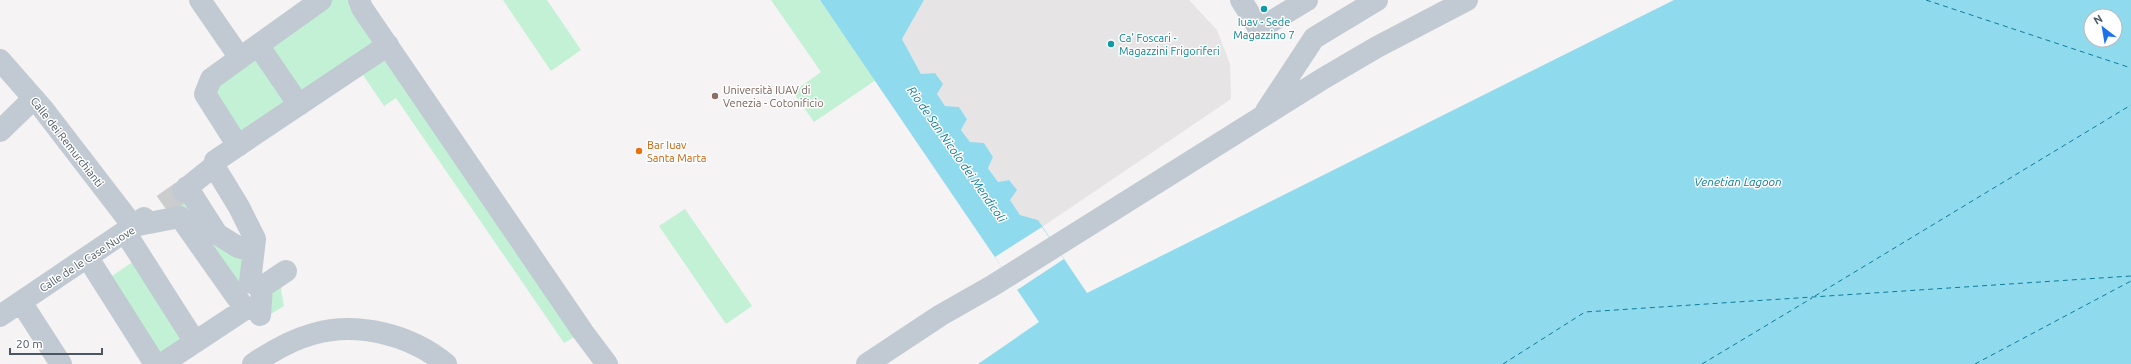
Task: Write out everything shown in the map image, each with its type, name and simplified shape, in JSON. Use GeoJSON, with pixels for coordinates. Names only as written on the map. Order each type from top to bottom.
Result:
{"type":"FeatureCollection","features":[{"type":"Feature","properties":{"kind":"street"},"geometry":{"type":"LineString","coordinates":[[200,0],[240,58]]}},
{"type":"Feature","properties":{"kind":"street"},"geometry":{"type":"LineString","coordinates":[[238,146],[205,94],[211,78],[320,0]]}},
{"type":"Feature","properties":{"kind":"street"},"geometry":{"type":"LineString","coordinates":[[359,0],[362,8],[586,337],[607,364]]}},
{"type":"Feature","properties":{"kind":"street"},"geometry":{"type":"LineString","coordinates":[[1241,0],[1259,29],[1307,0]]}},
{"type":"Feature","properties":{"kind":"street"},"geometry":{"type":"LineString","coordinates":[[1262,117],[1314,38],[1377,0]]}},
{"type":"Feature","properties":{"kind":"street"},"geometry":{"type":"LineString","coordinates":[[867,364],[941,315],[992,286],[1377,47],[1467,0]]}},
{"type":"Feature","properties":{"kind":"street"},"geometry":{"type":"LineString","coordinates":[[258,45],[299,105]]}},
{"type":"Feature","properties":{"kind":"street"},"geometry":{"type":"LineString","coordinates":[[253,251],[238,247],[217,234],[185,189],[214,166],[215,161],[388,45]]}},
{"type":"Feature","properties":{"kind":"street","name":"Calle dei Remurchianti"},"geometry":{"type":"LineString","coordinates":[[0,60],[33,99],[129,229],[195,342]]}},
{"type":"Feature","properties":{"kind":"street"},"geometry":{"type":"LineString","coordinates":[[0,131],[33,99]]}},
{"type":"Feature","properties":{"kind":"street"},"geometry":{"type":"LineString","coordinates":[[214,166],[248,223],[255,239],[250,282],[262,287]]}},
{"type":"Feature","properties":{"kind":"street","name":"Calle de le Case Nuove"},"geometry":{"type":"LineString","coordinates":[[0,316],[129,229],[171,211],[245,309],[195,342]]}},
{"type":"Feature","properties":{"kind":"street"},"geometry":{"type":"LineString","coordinates":[[88,258],[155,364]]}},
{"type":"Feature","properties":{"kind":"street"},"geometry":{"type":"LineString","coordinates":[[262,287],[286,271]]}},
{"type":"Feature","properties":{"kind":"street"},"geometry":{"type":"LineString","coordinates":[[260,315],[262,287]]}},
{"type":"Feature","properties":{"kind":"street"},"geometry":{"type":"LineString","coordinates":[[21,302],[61,364]]}},
{"type":"Feature","properties":{"kind":"street"},"geometry":{"type":"LineString","coordinates":[[253,364],[275,350],[308,336],[336,330],[380,332],[400,338],[420,346],[446,364]]}},
{"type":"Feature","properties":{"kind":"street"},"geometry":{"type":"LineString","coordinates":[[162,364],[195,342]]}},
{"type":"Feature","properties":{"kind":"shaded area"},"geometry":{"type":"Polygon","coordinates":[[[924,0],[1189,0],[1217,30],[1230,64],[1231,99],[1042,227],[1038,220],[1020,215],[1010,200],[1009,180],[998,182],[988,167],[993,157],[984,143],[971,143],[961,130],[967,118],[959,107],[945,106],[937,94],[942,84],[935,73],[921,74],[902,39],[924,0]]]}},
{"type":"Feature","properties":{"kind":"green space"},"geometry":{"type":"Polygon","coordinates":[[[321,0],[348,0],[583,332],[564,343],[396,98],[384,106],[357,66],[238,146],[211,79],[321,0]]]}},
{"type":"Feature","properties":{"kind":"green space"},"geometry":{"type":"Polygon","coordinates":[[[503,0],[547,0],[581,50],[551,71],[503,0]]]}},
{"type":"Feature","properties":{"kind":"green space"},"geometry":{"type":"Polygon","coordinates":[[[771,0],[820,0],[876,80],[814,122],[793,92],[821,72],[771,0]]]}},
{"type":"Feature","properties":{"kind":"green space"},"geometry":{"type":"Polygon","coordinates":[[[187,196],[248,255],[247,304],[178,207],[174,206],[187,196]]]}},
{"type":"Feature","properties":{"kind":"green space"},"geometry":{"type":"Polygon","coordinates":[[[685,209],[752,306],[726,324],[659,226],[685,209]]]}},
{"type":"Feature","properties":{"kind":"green space"},"geometry":{"type":"Polygon","coordinates":[[[137,259],[190,340],[159,360],[106,280],[137,259]]]}},
{"type":"Feature","properties":{"kind":"green space"},"geometry":{"type":"Polygon","coordinates":[[[288,273],[281,290],[284,306],[266,317],[264,290],[288,273]]]}},
{"type":"Feature","properties":{"kind":"water","name":"Venetian Lagoon"},"geometry":{"type":"Polygon","coordinates":[[[820,0],[924,0],[902,39],[921,74],[935,73],[943,84],[937,94],[945,106],[959,107],[967,119],[961,130],[970,142],[984,143],[993,157],[988,168],[998,182],[1009,180],[1017,190],[1010,200],[1020,215],[1038,220],[1087,293],[1674,0],[2131,0],[2131,364],[978,364],[1039,322],[820,0]]]}},
{"type":"Feature","properties":{"kind":"pier"},"geometry":{"type":"Polygon","coordinates":[[[1042,227],[1064,259],[1017,290],[995,257],[1042,227]]]}},
{"type":"Feature","properties":{"kind":"ferry route"},"geometry":{"type":"LineString","coordinates":[[1926,0],[2131,68]]}},
{"type":"Feature","properties":{"kind":"ferry route"},"geometry":{"type":"LineString","coordinates":[[1815,296],[2131,105]]}},
{"type":"Feature","properties":{"kind":"ferry route"},"geometry":{"type":"LineString","coordinates":[[1503,364],[1585,312],[2131,276]]}},
{"type":"Feature","properties":{"kind":"ferry route"},"geometry":{"type":"LineString","coordinates":[[1975,364],[2131,281]]}},
{"type":"Feature","properties":{"kind":"ferry route"},"geometry":{"type":"LineString","coordinates":[[1702,364],[1812,298]]}},
{"type":"Feature","properties":{"kind":"tunnel"},"geometry":{"type":"LineString","coordinates":[[163,205],[183,191]]}},
{"type":"Feature","properties":{"kind":"place","name":"Iuav - Sede Magazzino 7"},"geometry":{"type":"Point","coordinates":[1264,9]}},
{"type":"Feature","properties":{"kind":"place","name":"Ca' Foscari - Magazzini Frigoriferi"},"geometry":{"type":"Point","coordinates":[1111,44]}},
{"type":"Feature","properties":{"kind":"place","name":"Università IUAV di Venezia - Cotonificio"},"geometry":{"type":"Point","coordinates":[715,96]}},
{"type":"Feature","properties":{"kind":"place","name":"Bar Iuav Santa Marta"},"geometry":{"type":"Point","coordinates":[639,151]}},
{"type":"Feature","properties":{"kind":"water label","name":"Rio de San Nicolo dei Mendicoli"},"geometry":{"type":"Point","coordinates":[957,154]}}]}
